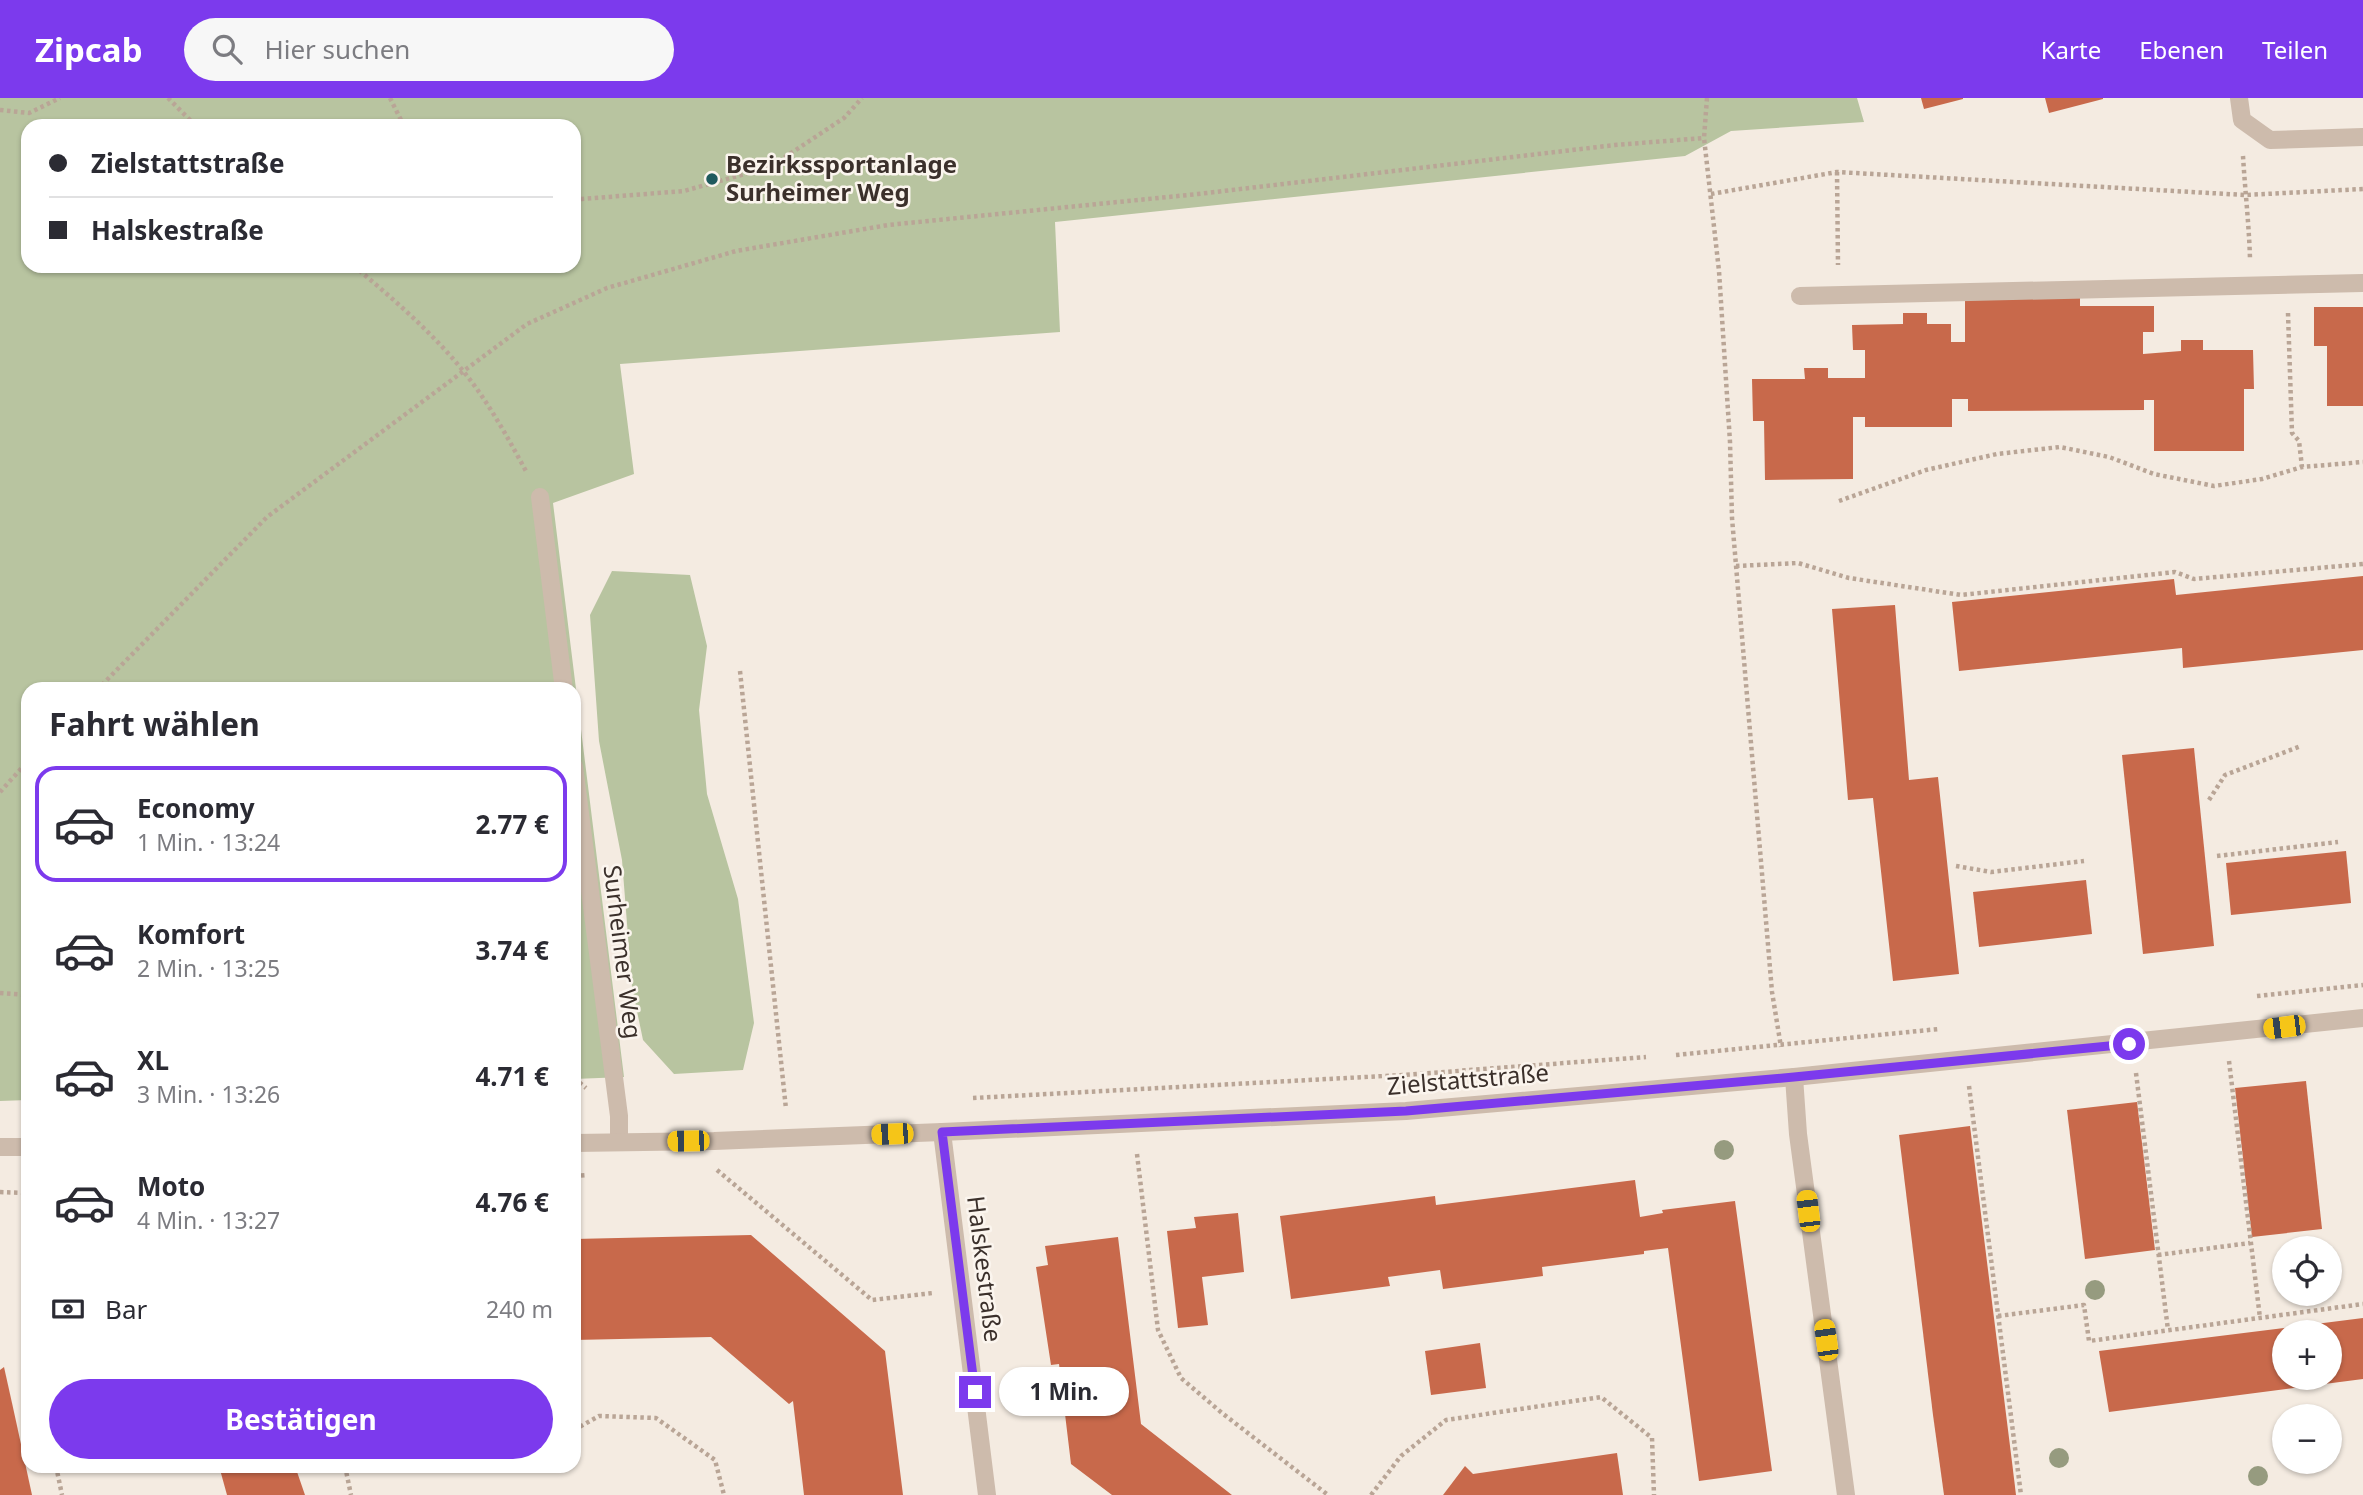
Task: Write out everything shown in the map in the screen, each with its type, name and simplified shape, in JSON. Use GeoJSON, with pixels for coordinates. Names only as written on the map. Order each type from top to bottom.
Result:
{"type":"FeatureCollection","features":[{"type":"Feature","properties":{"kind":"street"},"geometry":{"type":"LineString","coordinates":[[2239,98],[2242,120],[2270,141],[2363,137]]}},
{"type":"Feature","properties":{"kind":"street"},"geometry":{"type":"LineString","coordinates":[[1800,296],[2363,283]]}},
{"type":"Feature","properties":{"kind":"street"},"geometry":{"type":"LineString","coordinates":[[540,497],[563,682]]}},
{"type":"Feature","properties":{"kind":"street","name":"Surheimer Weg"},"geometry":{"type":"LineString","coordinates":[[581,821],[619,1116],[619,1142]]}},
{"type":"Feature","properties":{"kind":"street","name":"Zielstattstraße"},"geometry":{"type":"LineString","coordinates":[[581,1143],[714,1141],[1406,1111],[1794,1077],[2363,1018]]}},
{"type":"Feature","properties":{"kind":"street"},"geometry":{"type":"LineString","coordinates":[[1794,1077],[1798,1134],[1846,1495]]}},
{"type":"Feature","properties":{"kind":"street","name":"Halskestraße"},"geometry":{"type":"LineString","coordinates":[[942,1132],[987,1495]]}},
{"type":"Feature","properties":{"kind":"street"},"geometry":{"type":"LineString","coordinates":[[0,1147],[21,1147]]}},
{"type":"Feature","properties":{"kind":"path"},"geometry":{"type":"LineString","coordinates":[[0,110],[29,113],[60,98]]}},
{"type":"Feature","properties":{"kind":"path"},"geometry":{"type":"LineString","coordinates":[[168,98],[189,119]]}},
{"type":"Feature","properties":{"kind":"path"},"geometry":{"type":"LineString","coordinates":[[390,98],[400,119]]}},
{"type":"Feature","properties":{"kind":"path"},"geometry":{"type":"LineString","coordinates":[[581,199],[684,191],[770,167],[844,118],[862,98]]}},
{"type":"Feature","properties":{"kind":"path"},"geometry":{"type":"LineString","coordinates":[[1707,98],[1704,138],[1719,271],[1736,566],[1772,992],[1780,1045],[1794,1077]]}},
{"type":"Feature","properties":{"kind":"path"},"geometry":{"type":"LineString","coordinates":[[2242,120],[2245,195],[2249,222]]}},
{"type":"Feature","properties":{"kind":"path"},"geometry":{"type":"LineString","coordinates":[[105,682],[267,517],[527,324],[607,288],[736,251],[888,225],[1198,194],[1615,145],[1704,138]]}},
{"type":"Feature","properties":{"kind":"path"},"geometry":{"type":"LineString","coordinates":[[1711,194],[1837,172],[2245,195],[2363,189]]}},
{"type":"Feature","properties":{"kind":"path"},"geometry":{"type":"LineString","coordinates":[[1837,172],[1839,295]]}},
{"type":"Feature","properties":{"kind":"path"},"geometry":{"type":"LineString","coordinates":[[362,273],[397,302],[463,371],[500,424],[540,497]]}},
{"type":"Feature","properties":{"kind":"path"},"geometry":{"type":"LineString","coordinates":[[2287,284],[2292,433],[2299,441],[2302,467]]}},
{"type":"Feature","properties":{"kind":"path"},"geometry":{"type":"LineString","coordinates":[[1839,501],[1926,470],[1997,454],[2060,447],[2109,457],[2154,474],[2214,486],[2262,479],[2302,467],[2363,462]]}},
{"type":"Feature","properties":{"kind":"path"},"geometry":{"type":"LineString","coordinates":[[1736,566],[1798,563],[1849,578],[1961,595],[2175,572],[2194,579],[2363,564]]}},
{"type":"Feature","properties":{"kind":"path"},"geometry":{"type":"LineString","coordinates":[[740,671],[786,1121]]}},
{"type":"Feature","properties":{"kind":"path"},"geometry":{"type":"LineString","coordinates":[[2209,800],[2225,775],[2301,746]]}},
{"type":"Feature","properties":{"kind":"path"},"geometry":{"type":"LineString","coordinates":[[0,792],[21,769]]}},
{"type":"Feature","properties":{"kind":"path"},"geometry":{"type":"LineString","coordinates":[[2217,856],[2338,842]]}},
{"type":"Feature","properties":{"kind":"path"},"geometry":{"type":"LineString","coordinates":[[1956,866],[1991,872],[2084,862]]}},
{"type":"Feature","properties":{"kind":"path"},"geometry":{"type":"LineString","coordinates":[[2256,996],[2363,985]]}},
{"type":"Feature","properties":{"kind":"path"},"geometry":{"type":"LineString","coordinates":[[0,993],[21,994]]}},
{"type":"Feature","properties":{"kind":"path"},"geometry":{"type":"LineString","coordinates":[[1669,1055],[1944,1029]]}},
{"type":"Feature","properties":{"kind":"path"},"geometry":{"type":"LineString","coordinates":[[2235,1033],[2229,1063],[2260,1318]]}},
{"type":"Feature","properties":{"kind":"path"},"geometry":{"type":"LineString","coordinates":[[968,1098],[1655,1057]]}},
{"type":"Feature","properties":{"kind":"path"},"geometry":{"type":"LineString","coordinates":[[1966,1059],[2021,1495]]}},
{"type":"Feature","properties":{"kind":"path"},"geometry":{"type":"LineString","coordinates":[[2136,1073],[2168,1330]]}},
{"type":"Feature","properties":{"kind":"path"},"geometry":{"type":"LineString","coordinates":[[786,1108],[799,1108]]}},
{"type":"Feature","properties":{"kind":"path"},"geometry":{"type":"LineString","coordinates":[[714,1141],[717,1171],[873,1300],[962,1290]]}},
{"type":"Feature","properties":{"kind":"path"},"geometry":{"type":"LineString","coordinates":[[1137,1154],[1158,1330],[1181,1378],[1328,1495]]}},
{"type":"Feature","properties":{"kind":"path"},"geometry":{"type":"LineString","coordinates":[[0,1192],[21,1193]]}},
{"type":"Feature","properties":{"kind":"path"},"geometry":{"type":"LineString","coordinates":[[2158,1255],[2250,1243]]}},
{"type":"Feature","properties":{"kind":"path"},"geometry":{"type":"LineString","coordinates":[[1998,1316],[2084,1305],[2089,1341],[2363,1304]]}},
{"type":"Feature","properties":{"kind":"path"},"geometry":{"type":"LineString","coordinates":[[1371,1495],[1401,1456],[1446,1420],[1601,1396],[1651,1438],[1654,1495]]}},
{"type":"Feature","properties":{"kind":"path"},"geometry":{"type":"LineString","coordinates":[[581,1426],[599,1416],[656,1418],[715,1460],[723,1495]]}},
{"type":"Feature","properties":{"kind":"path"},"geometry":{"type":"LineString","coordinates":[[57,1473],[62,1495]]}},
{"type":"Feature","properties":{"kind":"path"},"geometry":{"type":"LineString","coordinates":[[346,1473],[351,1495]]}},
{"type":"Feature","properties":{"kind":"green space"},"geometry":{"type":"Polygon","coordinates":[[[0,98],[1857,98],[1864,122],[1731,131],[1685,156],[1055,222],[1060,332],[620,364],[634,474],[553,503],[575,682],[21,682],[21,1100],[0,1101],[0,98]]]}},
{"type":"Feature","properties":{"kind":"green space"},"geometry":{"type":"Polygon","coordinates":[[[612,571],[690,575],[707,646],[699,710],[707,794],[738,899],[754,1023],[743,1070],[674,1074],[643,1040],[632,987],[622,860],[599,741],[590,615],[612,571]]]}},
{"type":"Feature","properties":{"kind":"green space"},"geometry":{"type":"Polygon","coordinates":[[[581,729],[624,1077],[581,1079],[581,729]]]}},
{"type":"Feature","properties":{"kind":"building"},"geometry":{"type":"Polygon","coordinates":[[[1921,98],[1963,98],[1963,99],[1924,109],[1921,98]]]}},
{"type":"Feature","properties":{"kind":"building"},"geometry":{"type":"Polygon","coordinates":[[[2045,98],[2103,98],[2103,99],[2049,113],[2045,98]]]}},
{"type":"Feature","properties":{"kind":"building"},"geometry":{"type":"Polygon","coordinates":[[[2080,297],[2080,306],[2154,306],[2154,332],[2143,332],[2143,354],[2181,351],[2181,340],[2203,340],[2203,350],[2253,350],[2254,389],[2244,389],[2244,451],[2154,451],[2154,400],[2144,400],[2144,410],[1968,411],[1968,399],[1952,399],[1952,427],[1865,427],[1865,417],[1853,417],[1853,479],[1765,480],[1764,421],[1753,421],[1752,379],[1805,379],[1804,368],[1828,368],[1828,378],[1865,378],[1865,350],[1853,350],[1852,325],[1903,324],[1903,313],[1927,313],[1927,324],[1951,324],[1951,342],[1965,342],[1965,298],[2080,297]]]}},
{"type":"Feature","properties":{"kind":"building"},"geometry":{"type":"Polygon","coordinates":[[[2314,307],[2363,307],[2363,406],[2327,406],[2327,346],[2314,346],[2314,307]]]}},
{"type":"Feature","properties":{"kind":"building"},"geometry":{"type":"Polygon","coordinates":[[[2363,576],[2363,650],[2183,668],[2182,648],[1959,671],[1952,602],[2174,579],[2176,595],[2363,576]]]}},
{"type":"Feature","properties":{"kind":"building"},"geometry":{"type":"Polygon","coordinates":[[[1895,605],[1909,780],[1938,777],[1959,974],[1893,981],[1873,798],[1848,800],[1832,609],[1895,605]]]}},
{"type":"Feature","properties":{"kind":"building"},"geometry":{"type":"Polygon","coordinates":[[[2194,748],[2214,946],[2143,954],[2122,755],[2194,748]]]}},
{"type":"Feature","properties":{"kind":"building"},"geometry":{"type":"Polygon","coordinates":[[[2346,851],[2351,903],[2231,915],[2226,863],[2346,851]]]}},
{"type":"Feature","properties":{"kind":"building"},"geometry":{"type":"Polygon","coordinates":[[[2086,880],[2092,934],[1979,947],[1973,892],[2086,880]]]}},
{"type":"Feature","properties":{"kind":"building"},"geometry":{"type":"Polygon","coordinates":[[[2306,1081],[2322,1229],[2252,1237],[2235,1088],[2306,1081]]]}},
{"type":"Feature","properties":{"kind":"building"},"geometry":{"type":"Polygon","coordinates":[[[2137,1102],[2155,1250],[2085,1259],[2067,1110],[2137,1102]]]}},
{"type":"Feature","properties":{"kind":"building"},"geometry":{"type":"Polygon","coordinates":[[[1970,1126],[2016,1495],[1944,1495],[1933,1415],[1899,1135],[1970,1126]]]}},
{"type":"Feature","properties":{"kind":"building"},"geometry":{"type":"Polygon","coordinates":[[[1635,1180],[1640,1217],[1663,1213],[1662,1210],[1735,1201],[1772,1471],[1699,1481],[1668,1248],[1644,1251],[1644,1254],[1542,1267],[1543,1276],[1443,1289],[1440,1270],[1388,1277],[1390,1286],[1291,1299],[1280,1216],[1435,1196],[1436,1205],[1635,1180]]]}},
{"type":"Feature","properties":{"kind":"building"},"geometry":{"type":"Polygon","coordinates":[[[1238,1213],[1244,1272],[1202,1277],[1208,1325],[1178,1328],[1167,1231],[1196,1228],[1194,1217],[1238,1213]]]}},
{"type":"Feature","properties":{"kind":"building"},"geometry":{"type":"Polygon","coordinates":[[[751,1235],[885,1351],[903,1495],[804,1495],[793,1401],[789,1404],[711,1337],[581,1340],[581,1239],[751,1235]]]}},
{"type":"Feature","properties":{"kind":"building"},"geometry":{"type":"Polygon","coordinates":[[[1118,1237],[1141,1424],[1232,1495],[1112,1495],[1071,1464],[1059,1364],[1051,1365],[1036,1267],[1048,1265],[1045,1246],[1118,1237]]]}},
{"type":"Feature","properties":{"kind":"building"},"geometry":{"type":"Polygon","coordinates":[[[2363,1318],[2363,1379],[2342,1382],[2342,1321],[2363,1318]]]}},
{"type":"Feature","properties":{"kind":"building"},"geometry":{"type":"Polygon","coordinates":[[[2272,1329],[2272,1390],[2278,1390],[2109,1412],[2099,1351],[2272,1329]]]}},
{"type":"Feature","properties":{"kind":"building"},"geometry":{"type":"Polygon","coordinates":[[[1480,1343],[1486,1388],[1431,1395],[1425,1351],[1480,1343]]]}},
{"type":"Feature","properties":{"kind":"building"},"geometry":{"type":"Polygon","coordinates":[[[4,1367],[21,1445],[21,1473],[27,1473],[32,1495],[0,1495],[0,1370],[4,1367]]]}},
{"type":"Feature","properties":{"kind":"building"},"geometry":{"type":"Polygon","coordinates":[[[1617,1453],[1623,1495],[1443,1495],[1465,1466],[1473,1474],[1617,1453]]]}},
{"type":"Feature","properties":{"kind":"building"},"geometry":{"type":"Polygon","coordinates":[[[221,1473],[297,1473],[305,1495],[227,1495],[221,1473]]]}},
{"type":"Feature","properties":{"kind":"place","name":"Bezirkssportanlage Surheimer Weg"},"geometry":{"type":"Point","coordinates":[712,179]}},
{"type":"Feature","properties":{"kind":"route"},"geometry":{"type":"LineString","coordinates":[[975,1392],[942,1132],[1406,1111],[2129,1044]]}}]}
